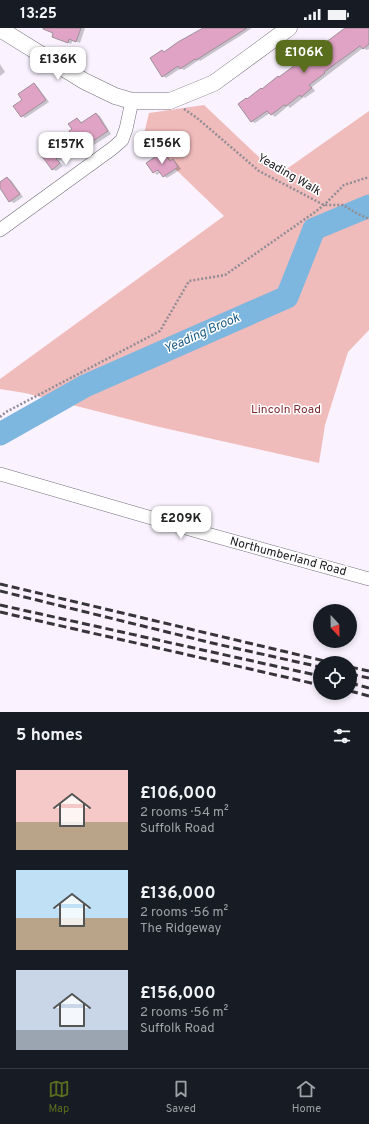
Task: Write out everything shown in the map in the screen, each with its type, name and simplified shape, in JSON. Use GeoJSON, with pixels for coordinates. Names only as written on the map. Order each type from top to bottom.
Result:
{"type":"FeatureCollection","features":[{"type":"Feature","properties":{"kind":"street"},"geometry":{"type":"LineString","coordinates":[[0,28],[84,81],[115,96],[132,101],[170,101],[214,83],[289,28]]}},
{"type":"Feature","properties":{"kind":"street"},"geometry":{"type":"LineString","coordinates":[[0,230],[122,140],[126,130],[132,101]]}},
{"type":"Feature","properties":{"kind":"street","name":"Northumberland Road"},"geometry":{"type":"LineString","coordinates":[[0,474],[369,579]]}},
{"type":"Feature","properties":{"kind":"path","name":"Yeading Walk"},"geometry":{"type":"LineString","coordinates":[[170,101],[197,118],[259,171],[324,205],[343,205],[358,214],[369,218]]}},
{"type":"Feature","properties":{"kind":"path"},"geometry":{"type":"LineString","coordinates":[[0,417],[6,412],[160,331],[189,281],[224,275],[324,205],[344,185],[369,177]]}},
{"type":"Feature","properties":{"kind":"green space","name":"Lincoln Road"},"geometry":{"type":"Polygon","coordinates":[[[204,105],[278,175],[369,111],[369,330],[348,352],[325,425],[319,463],[155,426],[25,393],[0,389],[0,379],[224,216],[143,138],[149,113],[204,105]]]}},
{"type":"Feature","properties":{"kind":"building"},"geometry":{"type":"Polygon","coordinates":[[[43,28],[81,28],[76,42],[69,39],[68,43],[52,37],[53,33],[43,28]]]}},
{"type":"Feature","properties":{"kind":"building"},"geometry":{"type":"Polygon","coordinates":[[[203,28],[247,28],[196,60],[195,59],[180,69],[178,66],[162,77],[150,58],[162,50],[164,52],[203,28]]]}},
{"type":"Feature","properties":{"kind":"building"},"geometry":{"type":"Polygon","coordinates":[[[345,28],[369,28],[369,44],[363,49],[360,46],[324,72],[325,73],[309,85],[312,88],[301,97],[300,95],[271,115],[267,111],[251,122],[238,104],[261,88],[262,89],[278,76],[279,77],[345,28]]]}},
{"type":"Feature","properties":{"kind":"building"},"geometry":{"type":"Polygon","coordinates":[[[34,83],[46,100],[21,117],[13,106],[22,100],[18,94],[34,83]]]}},
{"type":"Feature","properties":{"kind":"building"},"geometry":{"type":"Polygon","coordinates":[[[96,113],[108,131],[81,149],[69,131],[72,129],[68,124],[77,118],[81,123],[96,113]]]}},
{"type":"Feature","properties":{"kind":"building"},"geometry":{"type":"Polygon","coordinates":[[[50,144],[59,157],[56,159],[60,163],[52,170],[39,152],[50,144]]]}},
{"type":"Feature","properties":{"kind":"building"},"geometry":{"type":"Polygon","coordinates":[[[163,152],[170,161],[173,159],[178,167],[163,177],[158,170],[153,173],[146,163],[163,152]]]}},
{"type":"Feature","properties":{"kind":"building"},"geometry":{"type":"Polygon","coordinates":[[[7,177],[20,194],[9,202],[0,188],[0,182],[7,177]]]}},
{"type":"Feature","properties":{"kind":"waterway","name":"Yeading Brook"},"geometry":{"type":"LineString","coordinates":[[0,434],[85,386],[287,297],[314,229],[369,206]]}},
{"type":"Feature","properties":{"kind":"railway"},"geometry":{"type":"LineString","coordinates":[[0,584],[313,658]]}},
{"type":"Feature","properties":{"kind":"railway"},"geometry":{"type":"LineString","coordinates":[[0,591],[212,643],[313,665]]}},
{"type":"Feature","properties":{"kind":"railway"},"geometry":{"type":"LineString","coordinates":[[0,605],[313,674]]}},
{"type":"Feature","properties":{"kind":"railway"},"geometry":{"type":"LineString","coordinates":[[0,612],[313,683]]}},
{"type":"Feature","properties":{"kind":"railway"},"geometry":{"type":"LineString","coordinates":[[357,668],[369,671]]}},
{"type":"Feature","properties":{"kind":"railway"},"geometry":{"type":"LineString","coordinates":[[357,675],[369,678]]}},
{"type":"Feature","properties":{"kind":"railway"},"geometry":{"type":"LineString","coordinates":[[357,685],[369,688]]}},
{"type":"Feature","properties":{"kind":"railway"},"geometry":{"type":"LineString","coordinates":[[357,693],[369,696]]}}]}
